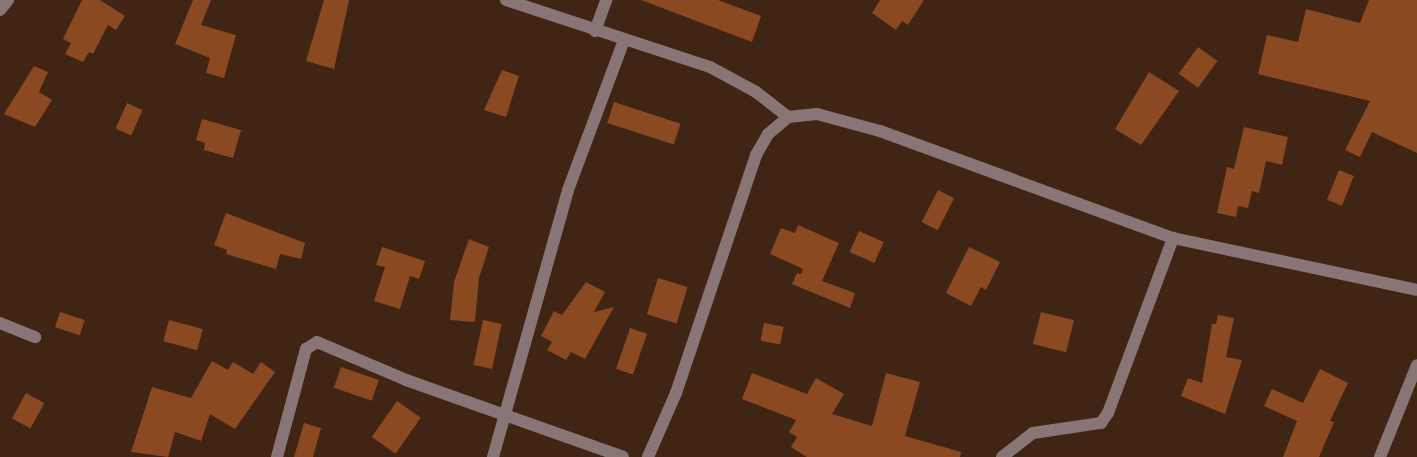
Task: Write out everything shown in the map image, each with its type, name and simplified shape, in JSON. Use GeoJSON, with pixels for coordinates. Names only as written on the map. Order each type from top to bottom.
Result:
{"type":"FeatureCollection","features":[{"type":"Feature","properties":{"kind":"street"},"geometry":{"type":"LineString","coordinates":[[0,10],[8,0]]}},
{"type":"Feature","properties":{"kind":"street"},"geometry":{"type":"LineString","coordinates":[[506,0],[710,67],[756,92],[788,117]]}},
{"type":"Feature","properties":{"kind":"street"},"geometry":{"type":"LineString","coordinates":[[595,31],[606,0]]}},
{"type":"Feature","properties":{"kind":"street"},"geometry":{"type":"LineString","coordinates":[[493,457],[565,200],[624,40]]}},
{"type":"Feature","properties":{"kind":"street"},"geometry":{"type":"LineString","coordinates":[[648,457],[676,393],[756,155],[768,134],[788,117],[817,114],[880,131],[1173,238],[1417,290]]}},
{"type":"Feature","properties":{"kind":"street"},"geometry":{"type":"LineString","coordinates":[[1002,457],[1033,433],[1101,423],[1173,238]]}},
{"type":"Feature","properties":{"kind":"street"},"geometry":{"type":"LineString","coordinates":[[0,322],[35,336]]}},
{"type":"Feature","properties":{"kind":"street"},"geometry":{"type":"LineString","coordinates":[[277,457],[306,349],[313,343],[322,342],[406,380],[623,457]]}},
{"type":"Feature","properties":{"kind":"street"},"geometry":{"type":"LineString","coordinates":[[1380,457],[1417,365]]}},
{"type":"Feature","properties":{"kind":"building"},"geometry":{"type":"Polygon","coordinates":[[[82,0],[100,0],[125,16],[116,30],[108,25],[93,54],[89,52],[83,62],[65,54],[71,43],[63,39],[82,0]]]}},
{"type":"Feature","properties":{"kind":"building"},"geometry":{"type":"Polygon","coordinates":[[[193,0],[211,0],[201,25],[236,35],[224,78],[206,73],[210,58],[175,44],[193,0]]]}},
{"type":"Feature","properties":{"kind":"building"},"geometry":{"type":"Polygon","coordinates":[[[324,0],[349,0],[334,69],[306,61],[324,0]]]}},
{"type":"Feature","properties":{"kind":"building"},"geometry":{"type":"Polygon","coordinates":[[[641,0],[718,0],[761,16],[752,42],[641,0]]]}},
{"type":"Feature","properties":{"kind":"building"},"geometry":{"type":"Polygon","coordinates":[[[880,0],[924,0],[908,25],[902,21],[896,30],[872,13],[880,0]]]}},
{"type":"Feature","properties":{"kind":"building"},"geometry":{"type":"Polygon","coordinates":[[[1369,0],[1417,0],[1417,153],[1372,132],[1360,157],[1345,150],[1370,101],[1258,74],[1267,35],[1298,42],[1306,9],[1360,23],[1369,0]]]}},
{"type":"Feature","properties":{"kind":"building"},"geometry":{"type":"Polygon","coordinates":[[[1198,47],[1217,61],[1198,88],[1179,74],[1198,47]]]}},
{"type":"Feature","properties":{"kind":"building"},"geometry":{"type":"Polygon","coordinates":[[[34,66],[48,72],[39,92],[52,100],[35,127],[4,114],[34,66]]]}},
{"type":"Feature","properties":{"kind":"building"},"geometry":{"type":"Polygon","coordinates":[[[502,70],[519,76],[506,117],[484,110],[502,70]]]}},
{"type":"Feature","properties":{"kind":"building"},"geometry":{"type":"Polygon","coordinates":[[[1149,72],[1179,91],[1141,145],[1115,129],[1149,72]]]}},
{"type":"Feature","properties":{"kind":"building"},"geometry":{"type":"Polygon","coordinates":[[[614,102],[681,124],[674,145],[607,123],[614,102]]]}},
{"type":"Feature","properties":{"kind":"building"},"geometry":{"type":"Polygon","coordinates":[[[127,103],[143,110],[131,135],[116,129],[127,103]]]}},
{"type":"Feature","properties":{"kind":"building"},"geometry":{"type":"Polygon","coordinates":[[[202,119],[241,130],[233,158],[204,150],[205,143],[196,140],[202,119]]]}},
{"type":"Feature","properties":{"kind":"building"},"geometry":{"type":"Polygon","coordinates":[[[1244,127],[1288,137],[1282,165],[1266,161],[1259,193],[1252,191],[1248,208],[1238,206],[1236,217],[1217,213],[1227,167],[1234,169],[1244,127]]]}},
{"type":"Feature","properties":{"kind":"building"},"geometry":{"type":"Polygon","coordinates":[[[1339,170],[1354,176],[1342,206],[1327,200],[1339,170]]]}},
{"type":"Feature","properties":{"kind":"building"},"geometry":{"type":"Polygon","coordinates":[[[938,190],[954,198],[938,230],[922,222],[938,190]]]}},
{"type":"Feature","properties":{"kind":"building"},"geometry":{"type":"Polygon","coordinates":[[[226,213],[305,243],[301,259],[280,254],[276,269],[226,254],[227,250],[214,245],[226,213]]]}},
{"type":"Feature","properties":{"kind":"building"},"geometry":{"type":"Polygon","coordinates":[[[798,225],[839,243],[822,281],[855,293],[850,308],[792,284],[797,273],[801,274],[803,269],[770,254],[781,228],[795,233],[798,225]]]}},
{"type":"Feature","properties":{"kind":"building"},"geometry":{"type":"Polygon","coordinates":[[[859,231],[884,242],[874,263],[850,252],[859,231]]]}},
{"type":"Feature","properties":{"kind":"building"},"geometry":{"type":"Polygon","coordinates":[[[469,239],[489,247],[479,278],[475,322],[450,320],[454,282],[469,239]]]}},
{"type":"Feature","properties":{"kind":"building"},"geometry":{"type":"Polygon","coordinates":[[[382,247],[425,261],[419,279],[410,276],[400,309],[374,301],[385,267],[376,265],[382,247]]]}},
{"type":"Feature","properties":{"kind":"building"},"geometry":{"type":"Polygon","coordinates":[[[969,247],[1000,262],[986,290],[981,287],[971,306],[946,293],[969,247]]]}},
{"type":"Feature","properties":{"kind":"building"},"geometry":{"type":"Polygon","coordinates":[[[658,278],[688,287],[677,323],[647,314],[658,278]]]}},
{"type":"Feature","properties":{"kind":"building"},"geometry":{"type":"Polygon","coordinates":[[[586,282],[605,292],[594,312],[614,307],[585,359],[571,352],[566,360],[547,350],[552,342],[541,336],[554,311],[562,315],[586,282]]]}},
{"type":"Feature","properties":{"kind":"building"},"geometry":{"type":"Polygon","coordinates":[[[60,312],[85,320],[80,335],[55,327],[60,312]]]}},
{"type":"Feature","properties":{"kind":"building"},"geometry":{"type":"Polygon","coordinates":[[[1041,312],[1074,320],[1066,352],[1033,344],[1041,312]]]}},
{"type":"Feature","properties":{"kind":"building"},"geometry":{"type":"Polygon","coordinates":[[[1218,315],[1234,318],[1226,357],[1242,360],[1225,414],[1181,396],[1188,378],[1202,383],[1212,324],[1216,324],[1218,315]]]}},
{"type":"Feature","properties":{"kind":"building"},"geometry":{"type":"Polygon","coordinates":[[[169,320],[203,329],[197,350],[163,341],[169,320]]]}},
{"type":"Feature","properties":{"kind":"building"},"geometry":{"type":"Polygon","coordinates":[[[483,320],[502,324],[492,369],[473,365],[483,320]]]}},
{"type":"Feature","properties":{"kind":"building"},"geometry":{"type":"Polygon","coordinates":[[[764,323],[784,327],[780,344],[761,341],[764,323]]]}},
{"type":"Feature","properties":{"kind":"building"},"geometry":{"type":"Polygon","coordinates":[[[630,328],[647,334],[633,375],[616,369],[630,328]]]}},
{"type":"Feature","properties":{"kind":"building"},"geometry":{"type":"Polygon","coordinates":[[[212,361],[228,370],[233,362],[253,374],[261,362],[275,372],[235,429],[210,414],[201,441],[175,432],[168,457],[131,452],[152,387],[191,398],[212,361]]]}},
{"type":"Feature","properties":{"kind":"building"},"geometry":{"type":"Polygon","coordinates":[[[341,367],[379,380],[372,401],[334,388],[341,367]]]}},
{"type":"Feature","properties":{"kind":"building"},"geometry":{"type":"Polygon","coordinates":[[[1320,369],[1348,383],[1330,421],[1334,422],[1319,457],[1283,457],[1297,421],[1264,406],[1272,389],[1303,403],[1320,369]]]}},
{"type":"Feature","properties":{"kind":"building"},"geometry":{"type":"Polygon","coordinates":[[[752,373],[807,394],[816,378],[844,394],[832,414],[872,426],[886,373],[920,382],[905,436],[961,452],[960,457],[807,457],[791,447],[797,437],[789,432],[796,420],[742,399],[752,373]]]}},
{"type":"Feature","properties":{"kind":"building"},"geometry":{"type":"Polygon","coordinates":[[[26,393],[44,403],[30,429],[12,418],[26,393]]]}},
{"type":"Feature","properties":{"kind":"building"},"geometry":{"type":"Polygon","coordinates":[[[397,401],[421,418],[396,454],[372,437],[397,401]]]}},
{"type":"Feature","properties":{"kind":"building"},"geometry":{"type":"Polygon","coordinates":[[[304,423],[321,428],[313,457],[294,457],[304,423]]]}}]}
